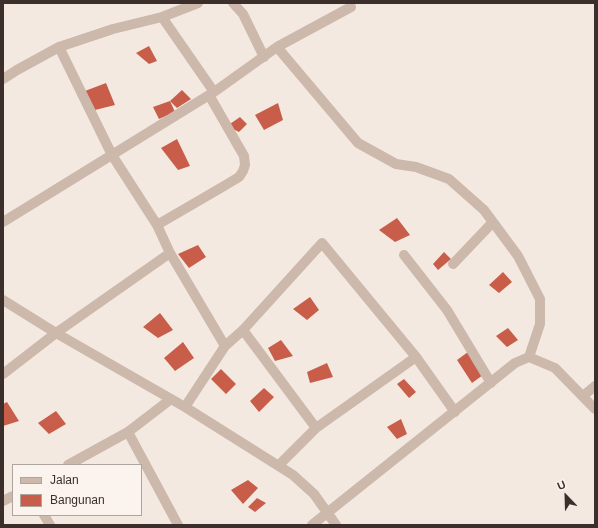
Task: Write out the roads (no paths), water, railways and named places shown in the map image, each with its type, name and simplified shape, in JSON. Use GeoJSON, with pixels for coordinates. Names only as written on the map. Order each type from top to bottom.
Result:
{"type":"FeatureCollection","features":[{"type":"Feature","properties":{"kind":"street"},"geometry":{"type":"LineString","coordinates":[[3,79],[59,47],[112,30],[162,17],[198,3]]}},
{"type":"Feature","properties":{"kind":"street"},"geometry":{"type":"LineString","coordinates":[[233,3],[243,14],[264,57]]}},
{"type":"Feature","properties":{"kind":"street"},"geometry":{"type":"LineString","coordinates":[[3,222],[211,94],[277,47],[351,7]]}},
{"type":"Feature","properties":{"kind":"street"},"geometry":{"type":"LineString","coordinates":[[157,225],[239,177],[245,165],[244,156],[211,94],[162,17]]}},
{"type":"Feature","properties":{"kind":"street"},"geometry":{"type":"LineString","coordinates":[[59,47],[112,155],[157,225],[170,253],[225,346]]}},
{"type":"Feature","properties":{"kind":"street"},"geometry":{"type":"LineString","coordinates":[[277,47],[358,144],[396,164],[416,167],[449,179],[484,210],[518,256],[540,299],[540,324],[529,357]]}},
{"type":"Feature","properties":{"kind":"street"},"geometry":{"type":"LineString","coordinates":[[454,264],[493,222]]}},
{"type":"Feature","properties":{"kind":"street"},"geometry":{"type":"LineString","coordinates":[[184,407],[225,346],[243,330],[322,243],[416,357],[454,412]]}},
{"type":"Feature","properties":{"kind":"street"},"geometry":{"type":"LineString","coordinates":[[3,374],[56,333],[170,253]]}},
{"type":"Feature","properties":{"kind":"street"},"geometry":{"type":"LineString","coordinates":[[404,255],[446,310],[492,383]]}},
{"type":"Feature","properties":{"kind":"street"},"geometry":{"type":"LineString","coordinates":[[3,300],[56,333],[171,399],[279,465],[293,475],[314,494],[336,525]]}},
{"type":"Feature","properties":{"kind":"street"},"geometry":{"type":"LineString","coordinates":[[243,330],[316,428]]}},
{"type":"Feature","properties":{"kind":"street"},"geometry":{"type":"LineString","coordinates":[[279,465],[316,428],[416,357]]}},
{"type":"Feature","properties":{"kind":"street"},"geometry":{"type":"LineString","coordinates":[[312,525],[492,383],[515,363],[529,357],[555,368],[584,396],[595,409]]}},
{"type":"Feature","properties":{"kind":"street"},"geometry":{"type":"LineString","coordinates":[[584,396],[595,386]]}},
{"type":"Feature","properties":{"kind":"street"},"geometry":{"type":"LineString","coordinates":[[70,464],[128,432],[171,399]]}},
{"type":"Feature","properties":{"kind":"street"},"geometry":{"type":"LineString","coordinates":[[128,432],[178,525]]}},
{"type":"Feature","properties":{"kind":"street"},"geometry":{"type":"LineString","coordinates":[[3,502],[12,497]]}},
{"type":"Feature","properties":{"kind":"street"},"geometry":{"type":"LineString","coordinates":[[45,516],[50,525]]}}]}
